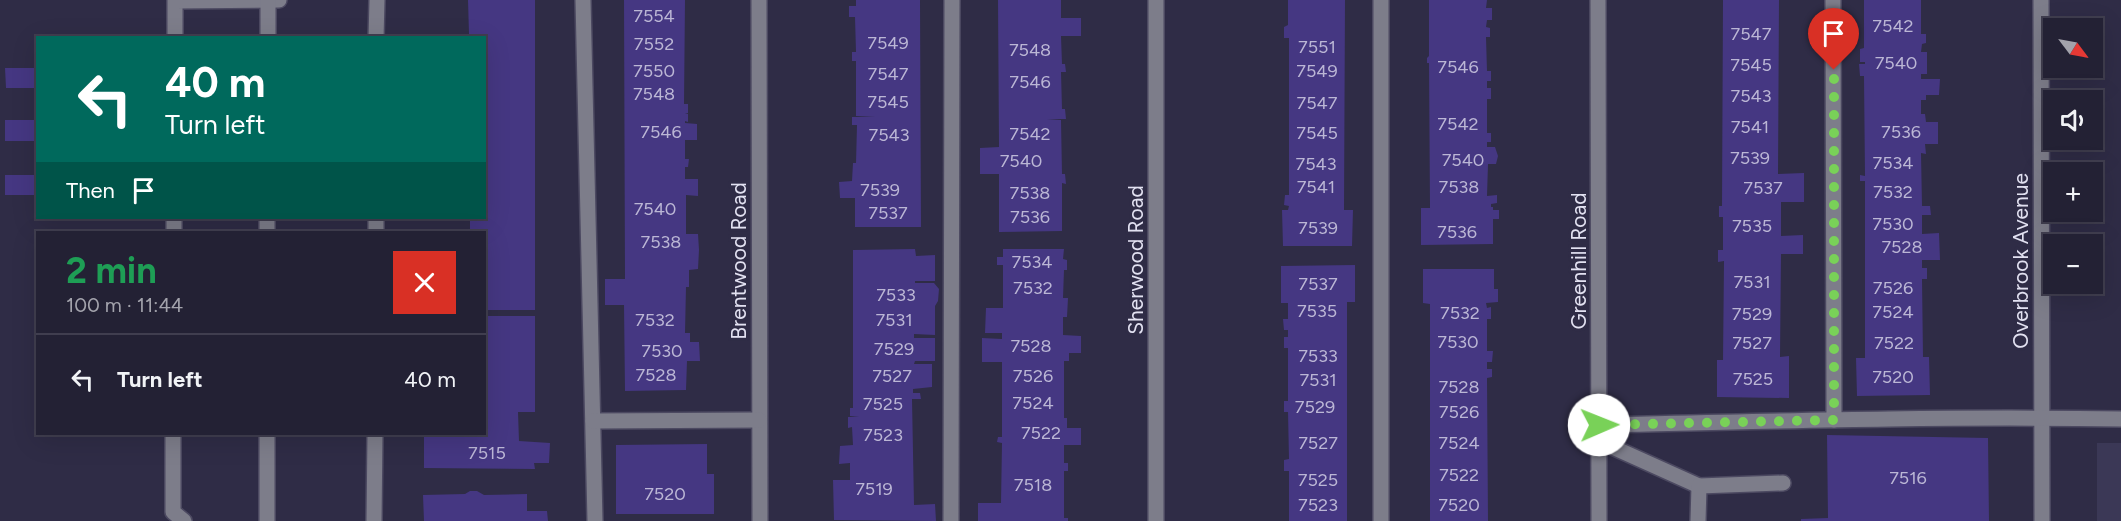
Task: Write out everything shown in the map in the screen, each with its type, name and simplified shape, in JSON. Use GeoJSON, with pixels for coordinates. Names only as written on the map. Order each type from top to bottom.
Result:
{"type":"FeatureCollection","features":[{"type":"Feature","properties":{"kind":"street"},"geometry":{"type":"LineString","coordinates":[[268,0],[268,36]]}},
{"type":"Feature","properties":{"kind":"street"},"geometry":{"type":"LineString","coordinates":[[175,36],[175,1],[279,0]]}},
{"type":"Feature","properties":{"kind":"street"},"geometry":{"type":"LineString","coordinates":[[376,36],[377,0]]}},
{"type":"Feature","properties":{"kind":"street"},"geometry":{"type":"LineString","coordinates":[[583,0],[595,521]]}},
{"type":"Feature","properties":{"kind":"street","name":"Brentwood Road"},"geometry":{"type":"LineString","coordinates":[[759,0],[760,521]]}},
{"type":"Feature","properties":{"kind":"street"},"geometry":{"type":"LineString","coordinates":[[951,521],[952,0]]}},
{"type":"Feature","properties":{"kind":"street","name":"Sherwood Road"},"geometry":{"type":"LineString","coordinates":[[1156,0],[1156,521]]}},
{"type":"Feature","properties":{"kind":"street"},"geometry":{"type":"LineString","coordinates":[[1381,0],[1381,521]]}},
{"type":"Feature","properties":{"kind":"street","name":"Greenhill Road"},"geometry":{"type":"LineString","coordinates":[[1598,0],[1599,521]]}},
{"type":"Feature","properties":{"kind":"street"},"geometry":{"type":"LineString","coordinates":[[1833,0],[1834,420]]}},
{"type":"Feature","properties":{"kind":"street","name":"Overbrook Avenue"},"geometry":{"type":"LineString","coordinates":[[2041,0],[2042,521]]}},
{"type":"Feature","properties":{"kind":"street"},"geometry":{"type":"LineString","coordinates":[[1599,425],[1834,420],[2121,419]]}},
{"type":"Feature","properties":{"kind":"street"},"geometry":{"type":"LineString","coordinates":[[592,421],[759,420]]}},
{"type":"Feature","properties":{"kind":"street"},"geometry":{"type":"LineString","coordinates":[[174,435],[173,512],[184,521]]}},
{"type":"Feature","properties":{"kind":"street"},"geometry":{"type":"LineString","coordinates":[[267,435],[267,521]]}},
{"type":"Feature","properties":{"kind":"street"},"geometry":{"type":"LineString","coordinates":[[374,521],[375,435]]}},
{"type":"Feature","properties":{"kind":"street"},"geometry":{"type":"LineString","coordinates":[[1599,441],[1699,486],[1783,483]]}},
{"type":"Feature","properties":{"kind":"street"},"geometry":{"type":"LineString","coordinates":[[1698,521],[1699,486]]}},
{"type":"Feature","properties":{"kind":"shaded area"},"geometry":{"type":"Polygon","coordinates":[[[2097,443],[2121,443],[2121,521],[2097,521],[2097,443]]]}},
{"type":"Feature","properties":{"kind":"building"},"geometry":{"type":"Polygon","coordinates":[[[468,0],[535,0],[535,310],[486,310],[486,231],[462,231],[470,230],[470,219],[486,219],[486,36],[462,36],[469,34],[468,0]]]}},
{"type":"Feature","properties":{"kind":"building"},"geometry":{"type":"Polygon","coordinates":[[[624,0],[685,0],[684,104],[688,104],[688,113],[685,114],[688,114],[688,122],[685,121],[685,123],[697,124],[697,140],[685,140],[685,159],[689,159],[688,167],[685,167],[685,179],[698,179],[698,196],[686,195],[686,234],[698,234],[699,250],[698,269],[689,270],[689,287],[686,287],[685,333],[690,333],[690,342],[699,342],[700,361],[687,361],[686,390],[625,391],[624,305],[605,305],[605,279],[625,279],[624,0]]]}},
{"type":"Feature","properties":{"kind":"building"},"geometry":{"type":"Polygon","coordinates":[[[856,0],[920,0],[921,227],[855,227],[855,198],[840,198],[839,182],[852,181],[853,163],[856,163],[857,125],[852,125],[852,117],[875,117],[856,116],[856,61],[852,61],[852,52],[856,52],[855,17],[849,17],[849,6],[856,6],[856,0]]]}},
{"type":"Feature","properties":{"kind":"building"},"geometry":{"type":"Polygon","coordinates":[[[998,0],[1061,0],[1061,18],[1081,18],[1081,36],[1061,36],[1062,64],[1065,64],[1066,72],[1061,72],[1062,109],[1065,109],[1066,119],[1047,119],[1061,120],[1062,174],[1065,174],[1066,184],[1062,183],[1062,231],[999,232],[999,174],[980,174],[980,148],[999,147],[998,0]]]}},
{"type":"Feature","properties":{"kind":"building"},"geometry":{"type":"Polygon","coordinates":[[[1288,0],[1345,0],[1344,210],[1353,210],[1352,246],[1283,246],[1282,210],[1288,210],[1289,206],[1284,205],[1285,195],[1289,195],[1289,38],[1284,38],[1284,27],[1288,25],[1288,0]]]}},
{"type":"Feature","properties":{"kind":"building"},"geometry":{"type":"Polygon","coordinates":[[[1429,0],[1487,0],[1486,8],[1492,8],[1492,20],[1487,20],[1486,27],[1490,28],[1490,37],[1486,37],[1487,71],[1491,71],[1491,81],[1487,81],[1487,88],[1491,88],[1491,99],[1487,99],[1487,133],[1491,133],[1491,142],[1487,142],[1487,147],[1495,147],[1498,156],[1496,164],[1488,164],[1487,196],[1497,195],[1497,203],[1491,204],[1491,207],[1493,210],[1499,210],[1499,219],[1493,219],[1493,244],[1421,245],[1421,208],[1430,208],[1429,63],[1427,63],[1429,0]]]}},
{"type":"Feature","properties":{"kind":"building"},"geometry":{"type":"Polygon","coordinates":[[[1723,0],[1779,0],[1778,174],[1804,173],[1804,202],[1781,202],[1781,236],[1803,235],[1803,254],[1781,254],[1780,357],[1789,356],[1789,398],[1717,397],[1717,360],[1723,360],[1724,261],[1718,262],[1718,250],[1723,250],[1723,217],[1719,217],[1719,206],[1722,206],[1723,0]]]}},
{"type":"Feature","properties":{"kind":"building"},"geometry":{"type":"Polygon","coordinates":[[[1864,0],[1921,0],[1921,34],[1926,34],[1926,43],[1922,44],[1921,52],[1927,52],[1927,74],[1921,74],[1921,79],[1940,79],[1939,95],[1926,95],[1926,100],[1921,100],[1921,114],[1925,114],[1926,122],[1938,122],[1938,144],[1925,144],[1926,154],[1921,153],[1922,206],[1930,206],[1931,215],[1922,215],[1922,234],[1939,233],[1940,260],[1922,260],[1922,268],[1927,268],[1927,279],[1922,279],[1923,357],[1929,357],[1930,395],[1857,396],[1856,358],[1865,358],[1865,181],[1860,181],[1860,175],[1865,176],[1864,76],[1860,76],[1859,64],[1865,64],[1865,62],[1860,62],[1860,49],[1864,48],[1864,0]]]}},
{"type":"Feature","properties":{"kind":"building"},"geometry":{"type":"Polygon","coordinates":[[[5,68],[36,68],[36,88],[6,88],[5,68]]]}},
{"type":"Feature","properties":{"kind":"building"},"geometry":{"type":"Polygon","coordinates":[[[5,120],[36,120],[36,141],[5,141],[5,120]]]}},
{"type":"Feature","properties":{"kind":"building"},"geometry":{"type":"Polygon","coordinates":[[[5,175],[36,175],[36,195],[5,195],[5,175]]]}},
{"type":"Feature","properties":{"kind":"building"},"geometry":{"type":"Polygon","coordinates":[[[915,249],[916,256],[935,255],[935,281],[915,281],[915,283],[934,283],[939,289],[935,306],[935,335],[914,334],[914,338],[935,338],[935,361],[915,361],[914,364],[932,364],[932,387],[913,389],[913,393],[920,393],[921,399],[912,399],[914,505],[935,504],[936,521],[834,520],[833,480],[850,480],[850,463],[839,464],[840,446],[853,445],[852,427],[848,428],[848,417],[859,417],[850,416],[850,408],[853,408],[853,250],[915,249]]]}},
{"type":"Feature","properties":{"kind":"building"},"geometry":{"type":"Polygon","coordinates":[[[1003,249],[1064,249],[1063,259],[1067,260],[1067,270],[1064,270],[1063,298],[1068,298],[1067,317],[1063,317],[1063,335],[1081,336],[1081,353],[1069,353],[1069,361],[1064,361],[1064,418],[1067,418],[1067,428],[1081,428],[1081,445],[1064,445],[1064,463],[1068,463],[1068,471],[1064,471],[1064,518],[1068,518],[1068,521],[978,521],[978,503],[1001,503],[1002,443],[997,442],[998,437],[1002,437],[1002,362],[982,362],[982,338],[1002,339],[1002,333],[985,333],[986,308],[1003,308],[1003,265],[997,265],[997,257],[1003,257],[1003,249]]]}},
{"type":"Feature","properties":{"kind":"building"},"geometry":{"type":"Polygon","coordinates":[[[1355,265],[1355,302],[1347,302],[1347,521],[1289,521],[1289,471],[1284,471],[1284,460],[1289,459],[1288,412],[1284,412],[1284,401],[1288,401],[1288,348],[1284,348],[1284,337],[1288,337],[1288,330],[1284,330],[1283,319],[1288,319],[1288,303],[1281,303],[1281,266],[1355,265]]]}},
{"type":"Feature","properties":{"kind":"building"},"geometry":{"type":"Polygon","coordinates":[[[1423,269],[1494,269],[1494,289],[1498,289],[1498,302],[1486,303],[1487,308],[1491,307],[1491,319],[1487,319],[1487,351],[1493,351],[1492,362],[1487,362],[1487,369],[1492,369],[1492,377],[1487,378],[1488,521],[1430,521],[1430,304],[1423,303],[1423,269]]]}},
{"type":"Feature","properties":{"kind":"building"},"geometry":{"type":"Polygon","coordinates":[[[486,316],[535,316],[535,412],[518,412],[519,441],[550,443],[549,463],[534,463],[535,469],[424,468],[424,435],[486,435],[486,316]]]}},
{"type":"Feature","properties":{"kind":"building"},"geometry":{"type":"Polygon","coordinates":[[[1827,435],[1988,438],[1989,521],[1801,521],[1801,519],[1828,518],[1827,435]]]}},
{"type":"Feature","properties":{"kind":"building"},"geometry":{"type":"Polygon","coordinates":[[[707,444],[707,474],[714,474],[714,514],[616,514],[616,445],[707,444]]]}},
{"type":"Feature","properties":{"kind":"building"},"geometry":{"type":"Polygon","coordinates":[[[477,491],[484,495],[527,494],[527,511],[547,511],[548,521],[424,521],[423,495],[465,494],[477,491]]]}},
{"type":"Feature","properties":{"kind":"route"},"geometry":{"type":"LineString","coordinates":[[1599,425],[1834,420],[1834,70]]}}]}
